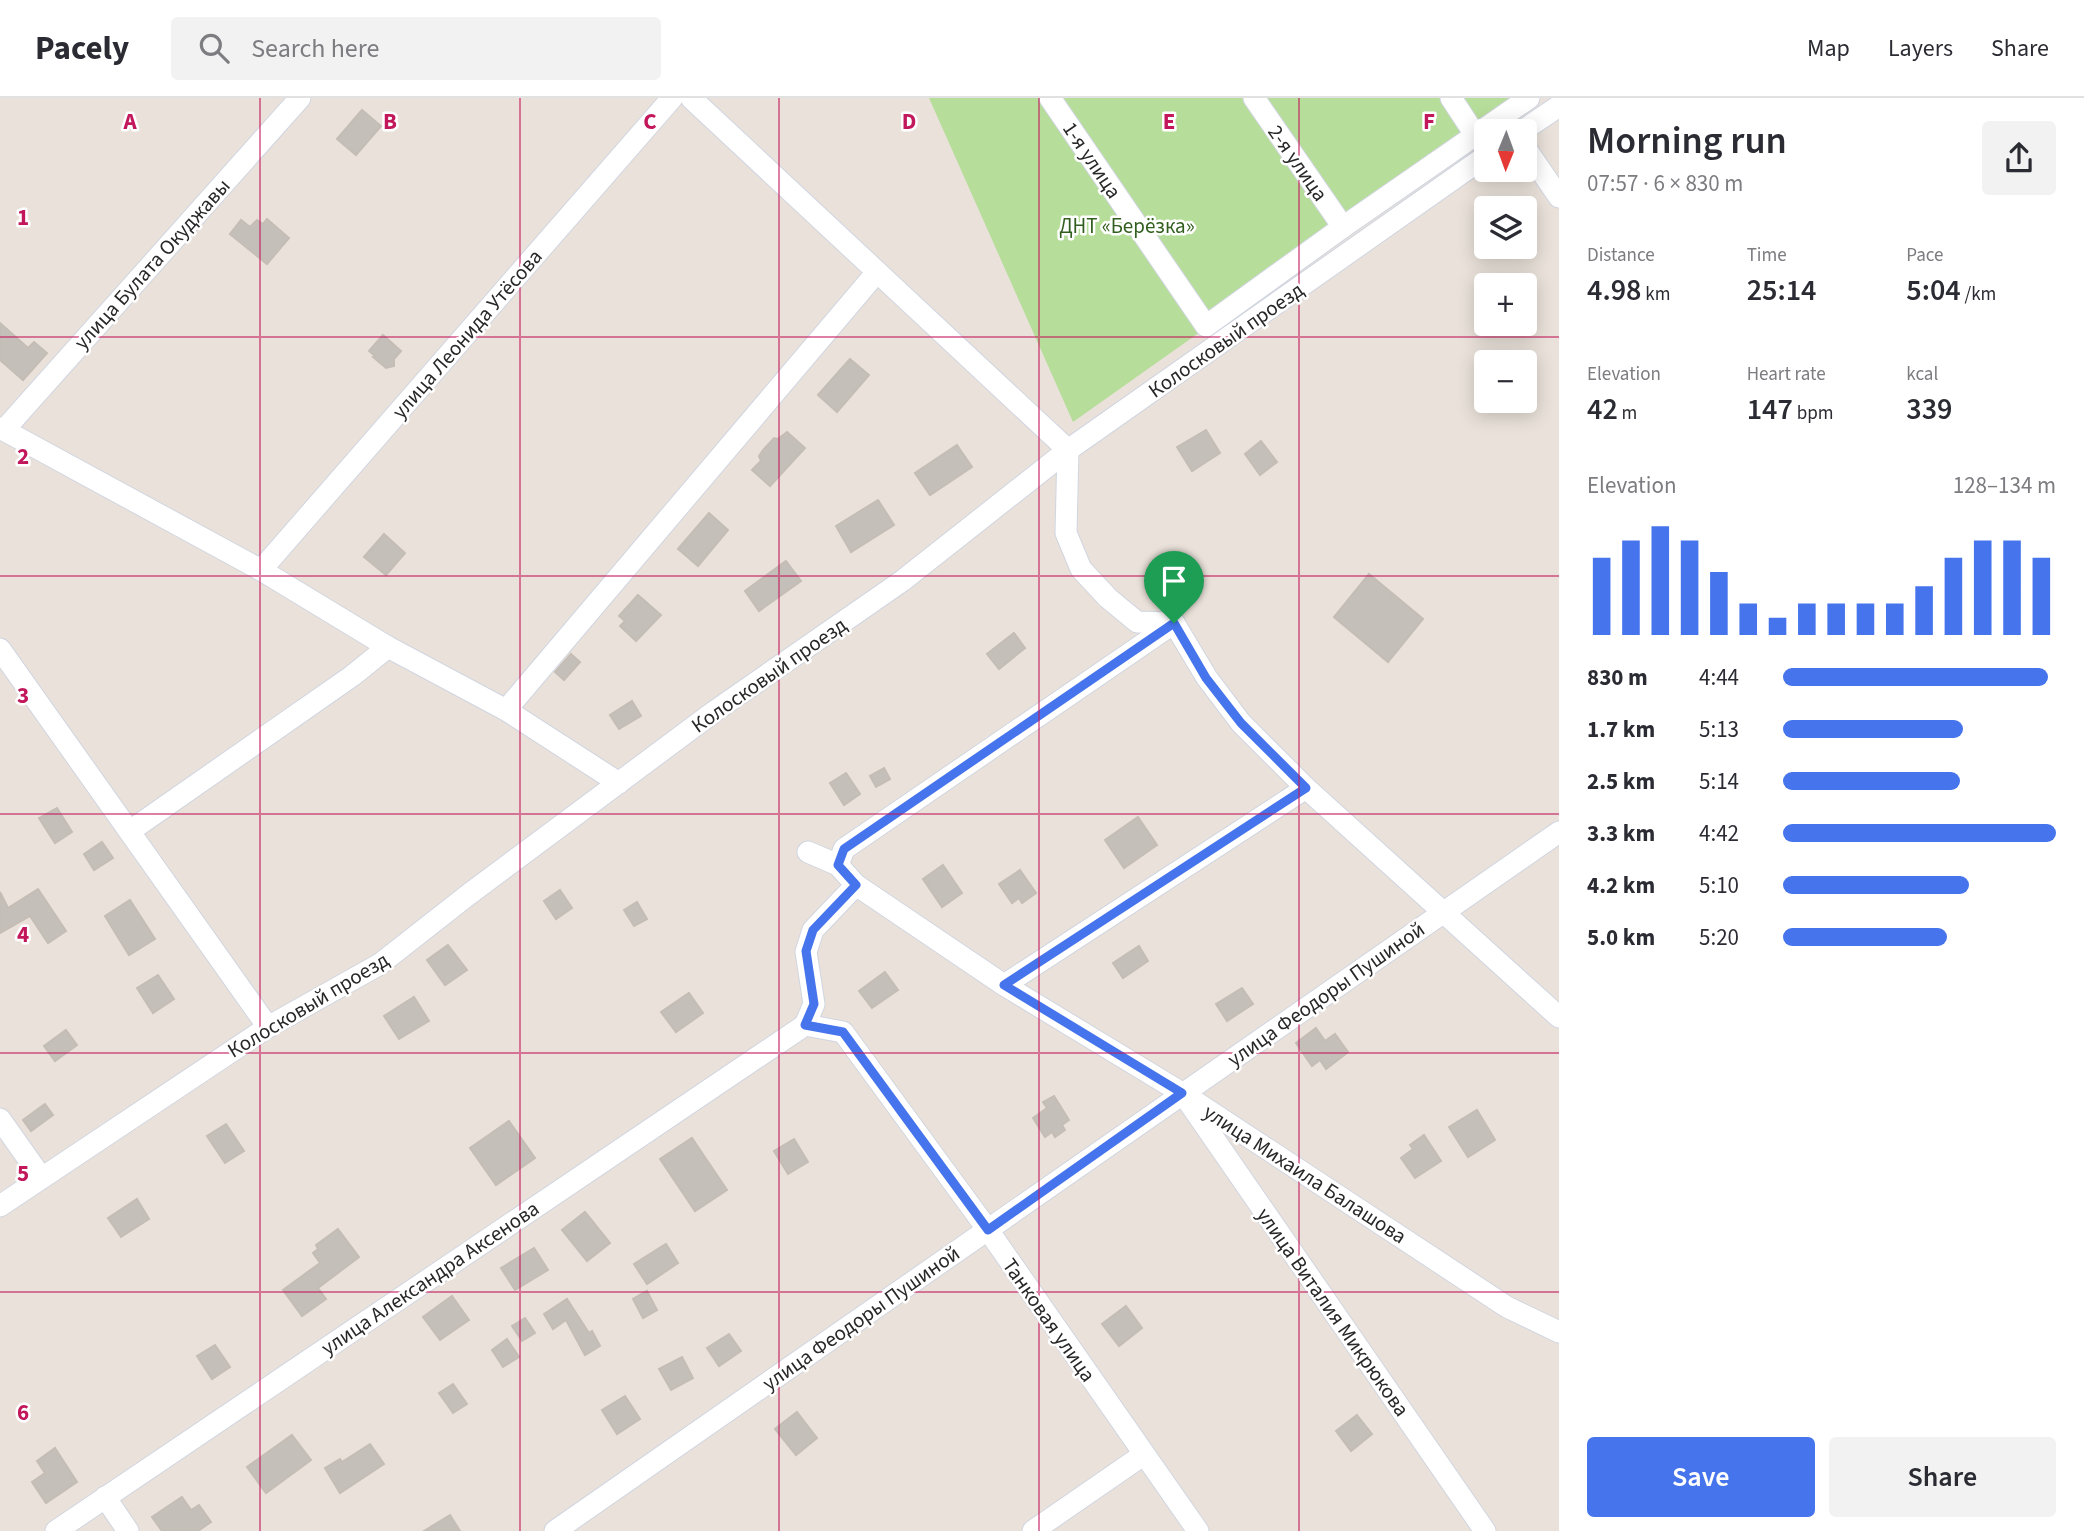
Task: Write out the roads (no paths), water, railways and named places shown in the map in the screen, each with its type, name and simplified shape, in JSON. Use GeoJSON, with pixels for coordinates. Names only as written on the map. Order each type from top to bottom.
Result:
{"type":"FeatureCollection","features":[{"type":"Feature","properties":{"kind":"street","name":"улица Булата Окуджавы"},"geometry":{"type":"LineString","coordinates":[[2,429],[300,98]]}},
{"type":"Feature","properties":{"kind":"street","name":"улица Леонида Утёсова"},"geometry":{"type":"LineString","coordinates":[[261,570],[672,98]]}},
{"type":"Feature","properties":{"kind":"street"},"geometry":{"type":"LineString","coordinates":[[691,98],[1068,450],[1066,533],[1081,569],[1108,598],[1137,622],[1174,623]]}},
{"type":"Feature","properties":{"kind":"street","name":"1-я улица"},"geometry":{"type":"LineString","coordinates":[[1050,98],[1206,326],[1343,227]]}},
{"type":"Feature","properties":{"kind":"street","name":"2-я улица"},"geometry":{"type":"LineString","coordinates":[[1254,98],[1343,227]]}},
{"type":"Feature","properties":{"kind":"street"},"geometry":{"type":"LineString","coordinates":[[1451,98],[1474,133]]}},
{"type":"Feature","properties":{"kind":"street"},"geometry":{"type":"LineString","coordinates":[[1500,119],[1529,98]]}},
{"type":"Feature","properties":{"kind":"street"},"geometry":{"type":"LineString","coordinates":[[1537,121],[1559,106]]}},
{"type":"Feature","properties":{"kind":"street"},"geometry":{"type":"LineString","coordinates":[[1343,227],[1474,137]]}},
{"type":"Feature","properties":{"kind":"street","name":"Колосковый проезд"},"geometry":{"type":"LineString","coordinates":[[0,1206],[268,1027],[380,964],[715,711],[902,581],[1068,450],[1474,164]]}},
{"type":"Feature","properties":{"kind":"street"},"geometry":{"type":"LineString","coordinates":[[1537,165],[1559,197]]}},
{"type":"Feature","properties":{"kind":"street"},"geometry":{"type":"LineString","coordinates":[[506,710],[877,272]]}},
{"type":"Feature","properties":{"kind":"street"},"geometry":{"type":"LineString","coordinates":[[2,429],[261,570],[388,647],[506,710],[619,783]]}},
{"type":"Feature","properties":{"kind":"street"},"geometry":{"type":"LineString","coordinates":[[1174,623],[1206,678],[1241,723],[1306,788],[1559,1017]]}},
{"type":"Feature","properties":{"kind":"street"},"geometry":{"type":"LineString","coordinates":[[838,865],[844,849],[1174,623]]}},
{"type":"Feature","properties":{"kind":"street"},"geometry":{"type":"LineString","coordinates":[[130,831],[352,676],[388,647]]}},
{"type":"Feature","properties":{"kind":"street"},"geometry":{"type":"LineString","coordinates":[[0,649],[268,1027]]}},
{"type":"Feature","properties":{"kind":"street"},"geometry":{"type":"LineString","coordinates":[[1004,985],[1306,788]]}},
{"type":"Feature","properties":{"kind":"street","name":"улица Феодоры Пушиной"},"geometry":{"type":"LineString","coordinates":[[555,1531],[1559,832]]}},
{"type":"Feature","properties":{"kind":"street","name":"улица Михаила Балашова"},"geometry":{"type":"LineString","coordinates":[[808,852],[838,865],[856,885],[1004,985],[1182,1093],[1507,1307],[1559,1332]]}},
{"type":"Feature","properties":{"kind":"street"},"geometry":{"type":"LineString","coordinates":[[805,1025],[814,1004],[806,951],[813,930],[856,885]]}},
{"type":"Feature","properties":{"kind":"street","name":"Танковая улица"},"geometry":{"type":"LineString","coordinates":[[805,1025],[843,1032],[988,1230],[1198,1531]]}},
{"type":"Feature","properties":{"kind":"street","name":"улица Александра Аксенова"},"geometry":{"type":"LineString","coordinates":[[56,1531],[805,1025]]}},
{"type":"Feature","properties":{"kind":"street","name":"улица Виталия Микрюкова"},"geometry":{"type":"LineString","coordinates":[[1182,1093],[1485,1531]]}},
{"type":"Feature","properties":{"kind":"street"},"geometry":{"type":"LineString","coordinates":[[0,1119],[41,1177]]}},
{"type":"Feature","properties":{"kind":"street"},"geometry":{"type":"LineString","coordinates":[[1033,1531],[1143,1455]]}},
{"type":"Feature","properties":{"kind":"street"},"geometry":{"type":"LineString","coordinates":[[105,1497],[128,1531]]}},
{"type":"Feature","properties":{"kind":"park label","name":"ДНТ «Берёзка»"},"geometry":{"type":"Point","coordinates":[1127,226]}}]}
